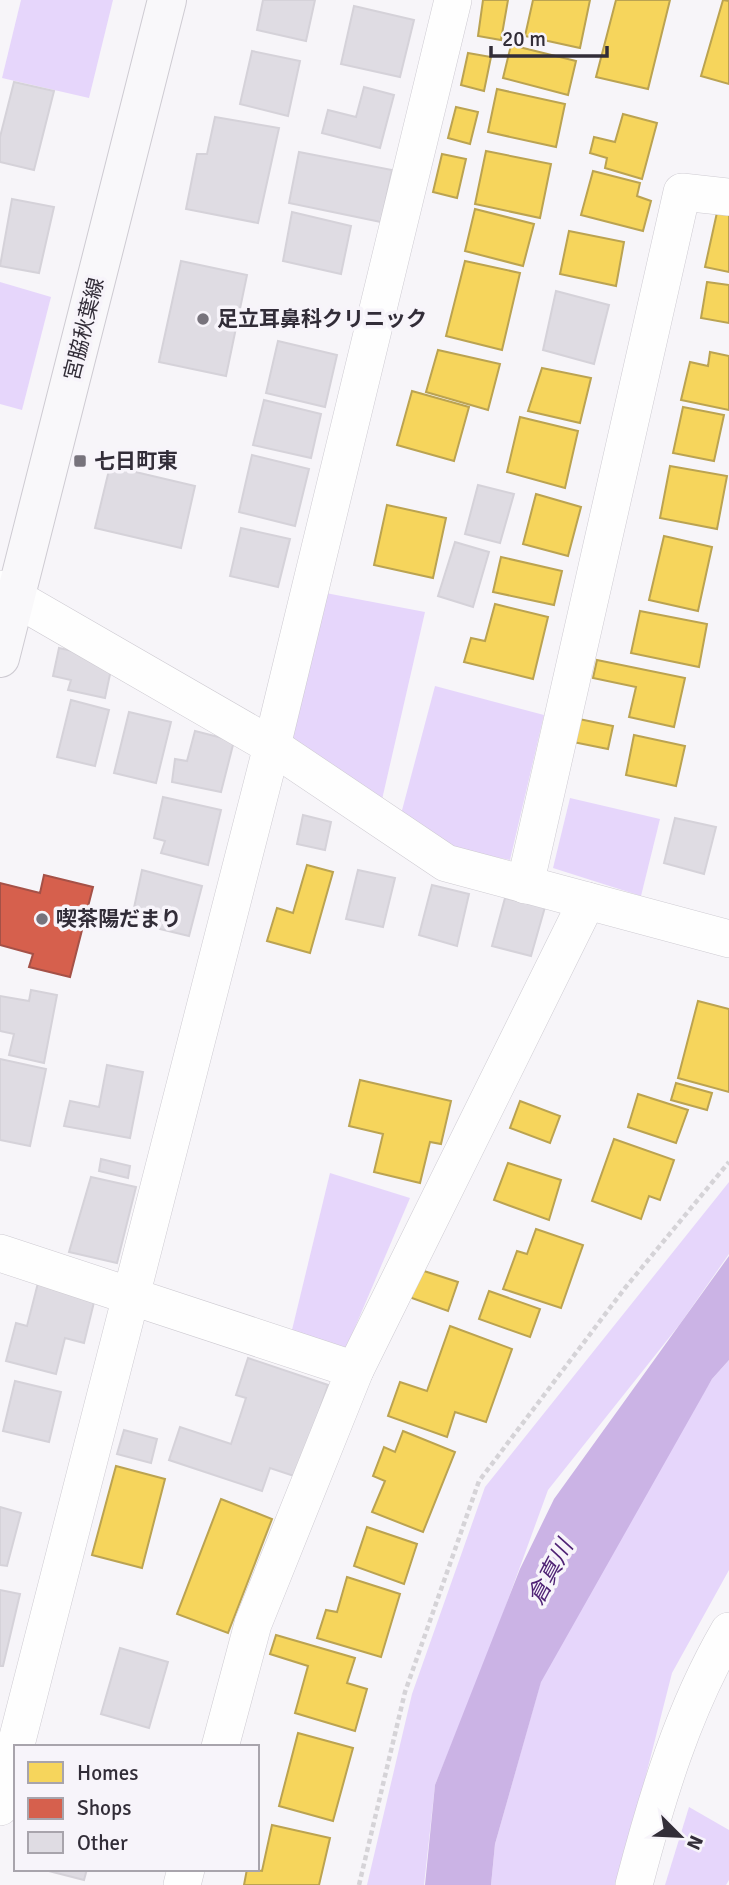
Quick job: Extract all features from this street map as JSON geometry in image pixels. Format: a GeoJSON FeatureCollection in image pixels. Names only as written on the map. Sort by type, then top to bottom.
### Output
{"type":"FeatureCollection","features":[{"type":"Feature","properties":{"kind":"street","name":"宮脇秋葉線"},"geometry":{"type":"LineString","coordinates":[[0,658],[8,592],[167,0]]}},
{"type":"Feature","properties":{"kind":"street"},"geometry":{"type":"LineString","coordinates":[[16,1745],[272,746],[453,0]]}},
{"type":"Feature","properties":{"kind":"street"},"geometry":{"type":"LineString","coordinates":[[525,885],[682,192],[729,197]]}},
{"type":"Feature","properties":{"kind":"street"},"geometry":{"type":"LineString","coordinates":[[8,592],[272,746],[446,863],[729,939]]}},
{"type":"Feature","properties":{"kind":"street"},"geometry":{"type":"LineString","coordinates":[[221,1745],[253,1624],[355,1370],[587,901]]}},
{"type":"Feature","properties":{"kind":"street"},"geometry":{"type":"LineString","coordinates":[[0,1254],[355,1370]]}},
{"type":"Feature","properties":{"kind":"street"},"geometry":{"type":"LineString","coordinates":[[634,1885],[658,1796],[716,1685],[729,1631]]}},
{"type":"Feature","properties":{"kind":"street"},"geometry":{"type":"LineString","coordinates":[[0,1807],[14,1752]]}},
{"type":"Feature","properties":{"kind":"path"},"geometry":{"type":"LineString","coordinates":[[359,1885],[405,1692],[479,1481],[625,1288],[729,1162]]}},
{"type":"Feature","properties":{"kind":"shaded area"},"geometry":{"type":"Polygon","coordinates":[[[21,0],[113,0],[89,98],[2,78],[21,0]]]}},
{"type":"Feature","properties":{"kind":"shaded area"},"geometry":{"type":"Polygon","coordinates":[[[0,282],[51,297],[22,410],[0,404],[0,282]]]}},
{"type":"Feature","properties":{"kind":"shaded area"},"geometry":{"type":"Polygon","coordinates":[[[310,590],[425,612],[378,817],[272,746],[310,590]]]}},
{"type":"Feature","properties":{"kind":"shaded area"},"geometry":{"type":"Polygon","coordinates":[[[435,686],[544,715],[510,860],[447,847],[401,814],[435,686]]]}},
{"type":"Feature","properties":{"kind":"shaded area"},"geometry":{"type":"Polygon","coordinates":[[[570,798],[660,819],[641,896],[553,868],[570,798]]]}},
{"type":"Feature","properties":{"kind":"shaded area"},"geometry":{"type":"Polygon","coordinates":[[[330,1173],[410,1198],[345,1351],[292,1330],[330,1173]]]}},
{"type":"Feature","properties":{"kind":"shaded area"},"geometry":{"type":"Polygon","coordinates":[[[729,1182],[729,1254],[680,1324],[548,1490],[493,1641],[435,1785],[424,1885],[367,1885],[412,1694],[485,1487],[729,1182]]]}},
{"type":"Feature","properties":{"kind":"shaded area"},"geometry":{"type":"Polygon","coordinates":[[[729,1360],[729,1570],[672,1673],[618,1885],[491,1885],[495,1844],[550,1649],[712,1379],[729,1360]]]}},
{"type":"Feature","properties":{"kind":"shaded area"},"geometry":{"type":"Polygon","coordinates":[[[689,1807],[729,1830],[729,1880],[726,1885],[665,1885],[689,1807]]]}},
{"type":"Feature","properties":{"kind":"water","name":"倉真川"},"geometry":{"type":"Polygon","coordinates":[[[729,1256],[729,1360],[712,1379],[541,1682],[495,1844],[491,1885],[425,1885],[435,1785],[520,1569],[554,1499],[729,1256]]]}},
{"type":"Feature","properties":{"kind":"building: Homes"},"geometry":{"type":"Polygon","coordinates":[[[483,0],[508,0],[501,40],[478,36],[483,0]]]}},
{"type":"Feature","properties":{"kind":"building: Homes"},"geometry":{"type":"Polygon","coordinates":[[[533,0],[590,0],[580,48],[525,36],[533,0]]]}},
{"type":"Feature","properties":{"kind":"building: Homes"},"geometry":{"type":"Polygon","coordinates":[[[616,0],[670,0],[648,89],[596,77],[616,0]]]}},
{"type":"Feature","properties":{"kind":"building: Homes"},"geometry":{"type":"Polygon","coordinates":[[[723,0],[729,1],[729,84],[701,76],[723,0]]]}},
{"type":"Feature","properties":{"kind":"building: Homes"},"geometry":{"type":"Polygon","coordinates":[[[511,45],[576,61],[568,95],[503,78],[511,45]]]}},
{"type":"Feature","properties":{"kind":"building: Homes"},"geometry":{"type":"Polygon","coordinates":[[[468,53],[491,57],[484,91],[461,85],[468,53]]]}},
{"type":"Feature","properties":{"kind":"building: Homes"},"geometry":{"type":"Polygon","coordinates":[[[497,89],[565,104],[556,147],[488,132],[497,89]]]}},
{"type":"Feature","properties":{"kind":"building: Homes"},"geometry":{"type":"Polygon","coordinates":[[[456,107],[478,112],[470,144],[448,138],[456,107]]]}},
{"type":"Feature","properties":{"kind":"building: Homes"},"geometry":{"type":"Polygon","coordinates":[[[623,114],[657,123],[642,179],[605,168],[607,158],[590,153],[594,137],[615,142],[623,114]]]}},
{"type":"Feature","properties":{"kind":"building: Homes"},"geometry":{"type":"Polygon","coordinates":[[[486,151],[551,164],[540,218],[475,204],[486,151]]]}},
{"type":"Feature","properties":{"kind":"building: Homes"},"geometry":{"type":"Polygon","coordinates":[[[442,154],[466,159],[457,198],[433,192],[442,154]]]}},
{"type":"Feature","properties":{"kind":"building: Homes"},"geometry":{"type":"Polygon","coordinates":[[[593,171],[640,183],[637,196],[651,201],[643,231],[581,215],[593,171]]]}},
{"type":"Feature","properties":{"kind":"building: Homes"},"geometry":{"type":"Polygon","coordinates":[[[718,208],[729,210],[729,272],[705,267],[718,208]]]}},
{"type":"Feature","properties":{"kind":"building: Homes"},"geometry":{"type":"Polygon","coordinates":[[[475,209],[534,224],[523,266],[465,251],[475,209]]]}},
{"type":"Feature","properties":{"kind":"building: Homes"},"geometry":{"type":"Polygon","coordinates":[[[569,231],[624,242],[616,286],[560,274],[569,231]]]}},
{"type":"Feature","properties":{"kind":"building: Homes"},"geometry":{"type":"Polygon","coordinates":[[[465,261],[520,273],[502,350],[446,336],[465,261]]]}},
{"type":"Feature","properties":{"kind":"building: Homes"},"geometry":{"type":"Polygon","coordinates":[[[707,282],[729,285],[729,323],[701,318],[707,282]]]}},
{"type":"Feature","properties":{"kind":"building: Homes"},"geometry":{"type":"Polygon","coordinates":[[[438,350],[500,364],[488,410],[426,392],[438,350]]]}},
{"type":"Feature","properties":{"kind":"building: Homes"},"geometry":{"type":"Polygon","coordinates":[[[710,352],[729,356],[729,410],[681,400],[690,362],[708,366],[710,352]]]}},
{"type":"Feature","properties":{"kind":"building: Homes"},"geometry":{"type":"Polygon","coordinates":[[[542,368],[591,378],[580,423],[528,411],[542,368]]]}},
{"type":"Feature","properties":{"kind":"building: Homes"},"geometry":{"type":"Polygon","coordinates":[[[412,391],[469,407],[454,461],[397,445],[412,391]]]}},
{"type":"Feature","properties":{"kind":"building: Homes"},"geometry":{"type":"Polygon","coordinates":[[[683,407],[724,415],[714,461],[673,453],[683,407]]]}},
{"type":"Feature","properties":{"kind":"building: Homes"},"geometry":{"type":"Polygon","coordinates":[[[520,417],[578,431],[565,488],[507,472],[520,417]]]}},
{"type":"Feature","properties":{"kind":"building: Homes"},"geometry":{"type":"Polygon","coordinates":[[[670,466],[727,476],[717,529],[660,518],[670,466]]]}},
{"type":"Feature","properties":{"kind":"building: Homes"},"geometry":{"type":"Polygon","coordinates":[[[536,494],[581,507],[568,556],[523,544],[536,494]]]}},
{"type":"Feature","properties":{"kind":"building: Homes"},"geometry":{"type":"Polygon","coordinates":[[[387,505],[446,518],[433,578],[374,565],[387,505]]]}},
{"type":"Feature","properties":{"kind":"building: Homes"},"geometry":{"type":"Polygon","coordinates":[[[664,536],[712,547],[698,611],[649,600],[664,536]]]}},
{"type":"Feature","properties":{"kind":"building: Homes"},"geometry":{"type":"Polygon","coordinates":[[[501,557],[562,571],[554,605],[493,592],[501,557]]]}},
{"type":"Feature","properties":{"kind":"building: Homes"},"geometry":{"type":"Polygon","coordinates":[[[495,604],[548,617],[533,679],[464,662],[471,638],[485,641],[495,604]]]}},
{"type":"Feature","properties":{"kind":"building: Homes"},"geometry":{"type":"Polygon","coordinates":[[[640,611],[707,624],[699,667],[631,653],[640,611]]]}},
{"type":"Feature","properties":{"kind":"building: Homes"},"geometry":{"type":"Polygon","coordinates":[[[597,660],[685,678],[674,727],[629,717],[636,687],[593,678],[597,660]]]}},
{"type":"Feature","properties":{"kind":"building: Homes"},"geometry":{"type":"Polygon","coordinates":[[[579,719],[613,726],[608,749],[573,742],[579,719]]]}},
{"type":"Feature","properties":{"kind":"building: Homes"},"geometry":{"type":"Polygon","coordinates":[[[634,735],[685,746],[676,786],[626,775],[634,735]]]}},
{"type":"Feature","properties":{"kind":"building: Homes"},"geometry":{"type":"Polygon","coordinates":[[[307,865],[333,872],[310,953],[267,941],[277,908],[293,913],[307,865]]]}},
{"type":"Feature","properties":{"kind":"building: Homes"},"geometry":{"type":"Polygon","coordinates":[[[698,1001],[729,1009],[729,1092],[678,1078],[698,1001]]]}},
{"type":"Feature","properties":{"kind":"building: Homes"},"geometry":{"type":"Polygon","coordinates":[[[360,1080],[451,1101],[441,1144],[430,1142],[420,1183],[374,1172],[383,1134],[349,1126],[360,1080]]]}},
{"type":"Feature","properties":{"kind":"building: Homes"},"geometry":{"type":"Polygon","coordinates":[[[676,1083],[712,1093],[707,1110],[671,1100],[676,1083]]]}},
{"type":"Feature","properties":{"kind":"building: Homes"},"geometry":{"type":"Polygon","coordinates":[[[638,1094],[688,1110],[676,1143],[628,1127],[638,1094]]]}},
{"type":"Feature","properties":{"kind":"building: Homes"},"geometry":{"type":"Polygon","coordinates":[[[520,1101],[560,1116],[550,1143],[510,1128],[520,1101]]]}},
{"type":"Feature","properties":{"kind":"building: Homes"},"geometry":{"type":"Polygon","coordinates":[[[614,1139],[674,1160],[660,1200],[649,1196],[641,1219],[592,1201],[614,1139]]]}},
{"type":"Feature","properties":{"kind":"building: Homes"},"geometry":{"type":"Polygon","coordinates":[[[508,1163],[561,1180],[549,1220],[494,1200],[508,1163]]]}},
{"type":"Feature","properties":{"kind":"building: Homes"},"geometry":{"type":"Polygon","coordinates":[[[536,1229],[583,1245],[561,1308],[503,1289],[517,1251],[527,1254],[536,1229]]]}},
{"type":"Feature","properties":{"kind":"building: Homes"},"geometry":{"type":"Polygon","coordinates":[[[424,1271],[458,1282],[448,1311],[409,1297],[424,1271]]]}},
{"type":"Feature","properties":{"kind":"building: Homes"},"geometry":{"type":"Polygon","coordinates":[[[489,1291],[540,1309],[530,1337],[479,1319],[489,1291]]]}},
{"type":"Feature","properties":{"kind":"building: Homes"},"geometry":{"type":"Polygon","coordinates":[[[450,1326],[512,1349],[486,1422],[455,1412],[447,1437],[388,1416],[400,1382],[427,1391],[450,1326]]]}},
{"type":"Feature","properties":{"kind":"building: Homes"},"geometry":{"type":"Polygon","coordinates":[[[403,1431],[455,1452],[423,1532],[372,1512],[385,1481],[373,1476],[384,1447],[395,1452],[403,1431]]]}},
{"type":"Feature","properties":{"kind":"building: Homes"},"geometry":{"type":"Polygon","coordinates":[[[116,1466],[165,1479],[142,1568],[92,1555],[116,1466]]]}},
{"type":"Feature","properties":{"kind":"building: Homes"},"geometry":{"type":"Polygon","coordinates":[[[221,1499],[272,1519],[228,1633],[177,1614],[221,1499]]]}},
{"type":"Feature","properties":{"kind":"building: Homes"},"geometry":{"type":"Polygon","coordinates":[[[367,1527],[417,1544],[404,1584],[354,1566],[367,1527]]]}},
{"type":"Feature","properties":{"kind":"building: Homes"},"geometry":{"type":"Polygon","coordinates":[[[347,1577],[400,1594],[381,1657],[317,1638],[326,1610],[337,1612],[347,1577]]]}},
{"type":"Feature","properties":{"kind":"building: Homes"},"geometry":{"type":"Polygon","coordinates":[[[276,1635],[355,1658],[347,1683],[367,1689],[355,1731],[295,1713],[308,1666],[270,1654],[276,1635]]]}},
{"type":"Feature","properties":{"kind":"building: Homes"},"geometry":{"type":"Polygon","coordinates":[[[298,1733],[353,1748],[333,1821],[279,1806],[298,1733]]]}},
{"type":"Feature","properties":{"kind":"building: Homes"},"geometry":{"type":"Polygon","coordinates":[[[272,1825],[330,1838],[319,1885],[244,1885],[247,1871],[262,1871],[272,1825]]]}},
{"type":"Feature","properties":{"kind":"building: Shops","name":"喫茶陽だまり"},"geometry":{"type":"Polygon","coordinates":[[[44,875],[93,887],[70,977],[29,967],[33,954],[0,945],[0,883],[40,893],[44,875]]]}},
{"type":"Feature","properties":{"kind":"building: Other"},"geometry":{"type":"Polygon","coordinates":[[[263,0],[315,0],[306,41],[257,30],[263,0]]]}},
{"type":"Feature","properties":{"kind":"building: Other"},"geometry":{"type":"Polygon","coordinates":[[[354,6],[414,20],[400,77],[341,64],[354,6]]]}},
{"type":"Feature","properties":{"kind":"building: Other"},"geometry":{"type":"Polygon","coordinates":[[[252,51],[300,61],[288,116],[240,104],[252,51]]]}},
{"type":"Feature","properties":{"kind":"building: Other"},"geometry":{"type":"Polygon","coordinates":[[[14,82],[54,91],[34,170],[0,162],[0,137],[14,82]]]}},
{"type":"Feature","properties":{"kind":"building: Other"},"geometry":{"type":"Polygon","coordinates":[[[364,87],[394,95],[380,148],[322,133],[328,110],[356,117],[364,87]]]}},
{"type":"Feature","properties":{"kind":"building: Other"},"geometry":{"type":"Polygon","coordinates":[[[215,117],[279,128],[258,223],[186,209],[197,154],[207,154],[215,117]]]}},
{"type":"Feature","properties":{"kind":"building: Other"},"geometry":{"type":"Polygon","coordinates":[[[299,152],[392,170],[381,222],[289,203],[299,152]]]}},
{"type":"Feature","properties":{"kind":"building: Other"},"geometry":{"type":"Polygon","coordinates":[[[12,199],[54,207],[39,273],[0,266],[12,199]]]}},
{"type":"Feature","properties":{"kind":"building: Other"},"geometry":{"type":"Polygon","coordinates":[[[292,212],[351,226],[341,274],[283,261],[292,212]]]}},
{"type":"Feature","properties":{"kind":"building: Other","name":"足立耳鼻科クリニック"},"geometry":{"type":"Polygon","coordinates":[[[181,261],[247,275],[226,376],[159,362],[181,261]]]}},
{"type":"Feature","properties":{"kind":"building: Other"},"geometry":{"type":"Polygon","coordinates":[[[556,291],[609,305],[594,364],[543,350],[556,291]]]}},
{"type":"Feature","properties":{"kind":"building: Other"},"geometry":{"type":"Polygon","coordinates":[[[278,341],[337,355],[325,407],[266,393],[278,341]]]}},
{"type":"Feature","properties":{"kind":"building: Other"},"geometry":{"type":"Polygon","coordinates":[[[264,400],[321,414],[311,458],[253,445],[264,400]]]}},
{"type":"Feature","properties":{"kind":"building: Other"},"geometry":{"type":"Polygon","coordinates":[[[252,455],[309,469],[295,526],[239,512],[252,455]]]}},
{"type":"Feature","properties":{"kind":"building: Other"},"geometry":{"type":"Polygon","coordinates":[[[110,466],[195,486],[181,548],[95,528],[110,466]]]}},
{"type":"Feature","properties":{"kind":"building: Other"},"geometry":{"type":"Polygon","coordinates":[[[478,485],[514,494],[500,543],[465,534],[478,485]]]}},
{"type":"Feature","properties":{"kind":"building: Other"},"geometry":{"type":"Polygon","coordinates":[[[241,528],[290,539],[278,587],[230,576],[241,528]]]}},
{"type":"Feature","properties":{"kind":"building: Other"},"geometry":{"type":"Polygon","coordinates":[[[455,542],[489,552],[473,607],[438,596],[455,542]]]}},
{"type":"Feature","properties":{"kind":"building: Other"},"geometry":{"type":"Polygon","coordinates":[[[59,648],[113,660],[105,698],[68,690],[71,680],[53,676],[59,648]]]}},
{"type":"Feature","properties":{"kind":"building: Other"},"geometry":{"type":"Polygon","coordinates":[[[71,700],[109,710],[95,766],[57,757],[71,700]]]}},
{"type":"Feature","properties":{"kind":"building: Other"},"geometry":{"type":"Polygon","coordinates":[[[129,712],[171,722],[156,783],[114,773],[129,712]]]}},
{"type":"Feature","properties":{"kind":"building: Other"},"geometry":{"type":"Polygon","coordinates":[[[195,731],[234,741],[221,792],[172,782],[175,759],[187,761],[195,731]]]}},
{"type":"Feature","properties":{"kind":"building: Other"},"geometry":{"type":"Polygon","coordinates":[[[163,797],[221,810],[208,865],[161,853],[165,841],[154,838],[163,797]]]}},
{"type":"Feature","properties":{"kind":"building: Other"},"geometry":{"type":"Polygon","coordinates":[[[303,815],[331,822],[325,850],[297,844],[303,815]]]}},
{"type":"Feature","properties":{"kind":"building: Other"},"geometry":{"type":"Polygon","coordinates":[[[675,818],[716,827],[704,874],[664,863],[675,818]]]}},
{"type":"Feature","properties":{"kind":"building: Other"},"geometry":{"type":"Polygon","coordinates":[[[142,870],[202,886],[189,936],[131,922],[142,870]]]}},
{"type":"Feature","properties":{"kind":"building: Other"},"geometry":{"type":"Polygon","coordinates":[[[358,870],[395,878],[383,927],[346,919],[358,870]]]}},
{"type":"Feature","properties":{"kind":"building: Other"},"geometry":{"type":"Polygon","coordinates":[[[432,885],[469,894],[457,946],[419,935],[432,885]]]}},
{"type":"Feature","properties":{"kind":"building: Other"},"geometry":{"type":"Polygon","coordinates":[[[505,898],[545,907],[531,956],[492,946],[505,898]]]}},
{"type":"Feature","properties":{"kind":"building: Other"},"geometry":{"type":"Polygon","coordinates":[[[31,990],[57,995],[44,1063],[9,1055],[14,1034],[0,1031],[0,996],[29,1001],[31,990]]]}},
{"type":"Feature","properties":{"kind":"building: Other"},"geometry":{"type":"Polygon","coordinates":[[[0,1059],[46,1069],[30,1146],[0,1140],[0,1059]]]}},
{"type":"Feature","properties":{"kind":"building: Other"},"geometry":{"type":"Polygon","coordinates":[[[107,1065],[143,1072],[130,1138],[64,1126],[70,1101],[99,1107],[107,1065]]]}},
{"type":"Feature","properties":{"kind":"building: Other"},"geometry":{"type":"Polygon","coordinates":[[[101,1159],[130,1166],[128,1178],[99,1171],[101,1159]]]}},
{"type":"Feature","properties":{"kind":"building: Other"},"geometry":{"type":"Polygon","coordinates":[[[91,1177],[136,1187],[117,1263],[69,1252],[91,1177]]]}},
{"type":"Feature","properties":{"kind":"building: Other"},"geometry":{"type":"Polygon","coordinates":[[[39,1279],[96,1294],[84,1343],[65,1338],[56,1374],[6,1361],[16,1323],[27,1326],[39,1279]]]}},
{"type":"Feature","properties":{"kind":"building: Other"},"geometry":{"type":"Polygon","coordinates":[[[248,1358],[328,1385],[297,1477],[270,1468],[262,1491],[169,1460],[180,1427],[231,1444],[246,1398],[236,1395],[248,1358]]]}},
{"type":"Feature","properties":{"kind":"building: Other"},"geometry":{"type":"Polygon","coordinates":[[[15,1381],[61,1392],[49,1442],[3,1431],[15,1381]]]}},
{"type":"Feature","properties":{"kind":"building: Other"},"geometry":{"type":"Polygon","coordinates":[[[124,1430],[157,1439],[151,1463],[117,1454],[124,1430]]]}},
{"type":"Feature","properties":{"kind":"building: Other"},"geometry":{"type":"Polygon","coordinates":[[[0,1507],[21,1513],[7,1566],[0,1565],[0,1507]]]}},
{"type":"Feature","properties":{"kind":"building: Other"},"geometry":{"type":"Polygon","coordinates":[[[0,1590],[20,1594],[3,1666],[0,1666],[0,1590]]]}},
{"type":"Feature","properties":{"kind":"building: Other"},"geometry":{"type":"Polygon","coordinates":[[[120,1648],[168,1662],[149,1728],[101,1714],[120,1648]]]}},
{"type":"Feature","properties":{"kind":"building: Other"},"geometry":{"type":"Polygon","coordinates":[[[49,1871],[86,1871],[84,1880],[49,1871]]]}},
{"type":"Feature","properties":{"kind":"place","name":"足立耳鼻科クリニック"},"geometry":{"type":"Point","coordinates":[203,319]}},
{"type":"Feature","properties":{"kind":"place","name":"七日町東"},"geometry":{"type":"Point","coordinates":[80,461]}},
{"type":"Feature","properties":{"kind":"place","name":"喫茶陽だまり"},"geometry":{"type":"Point","coordinates":[42,919]}}]}
